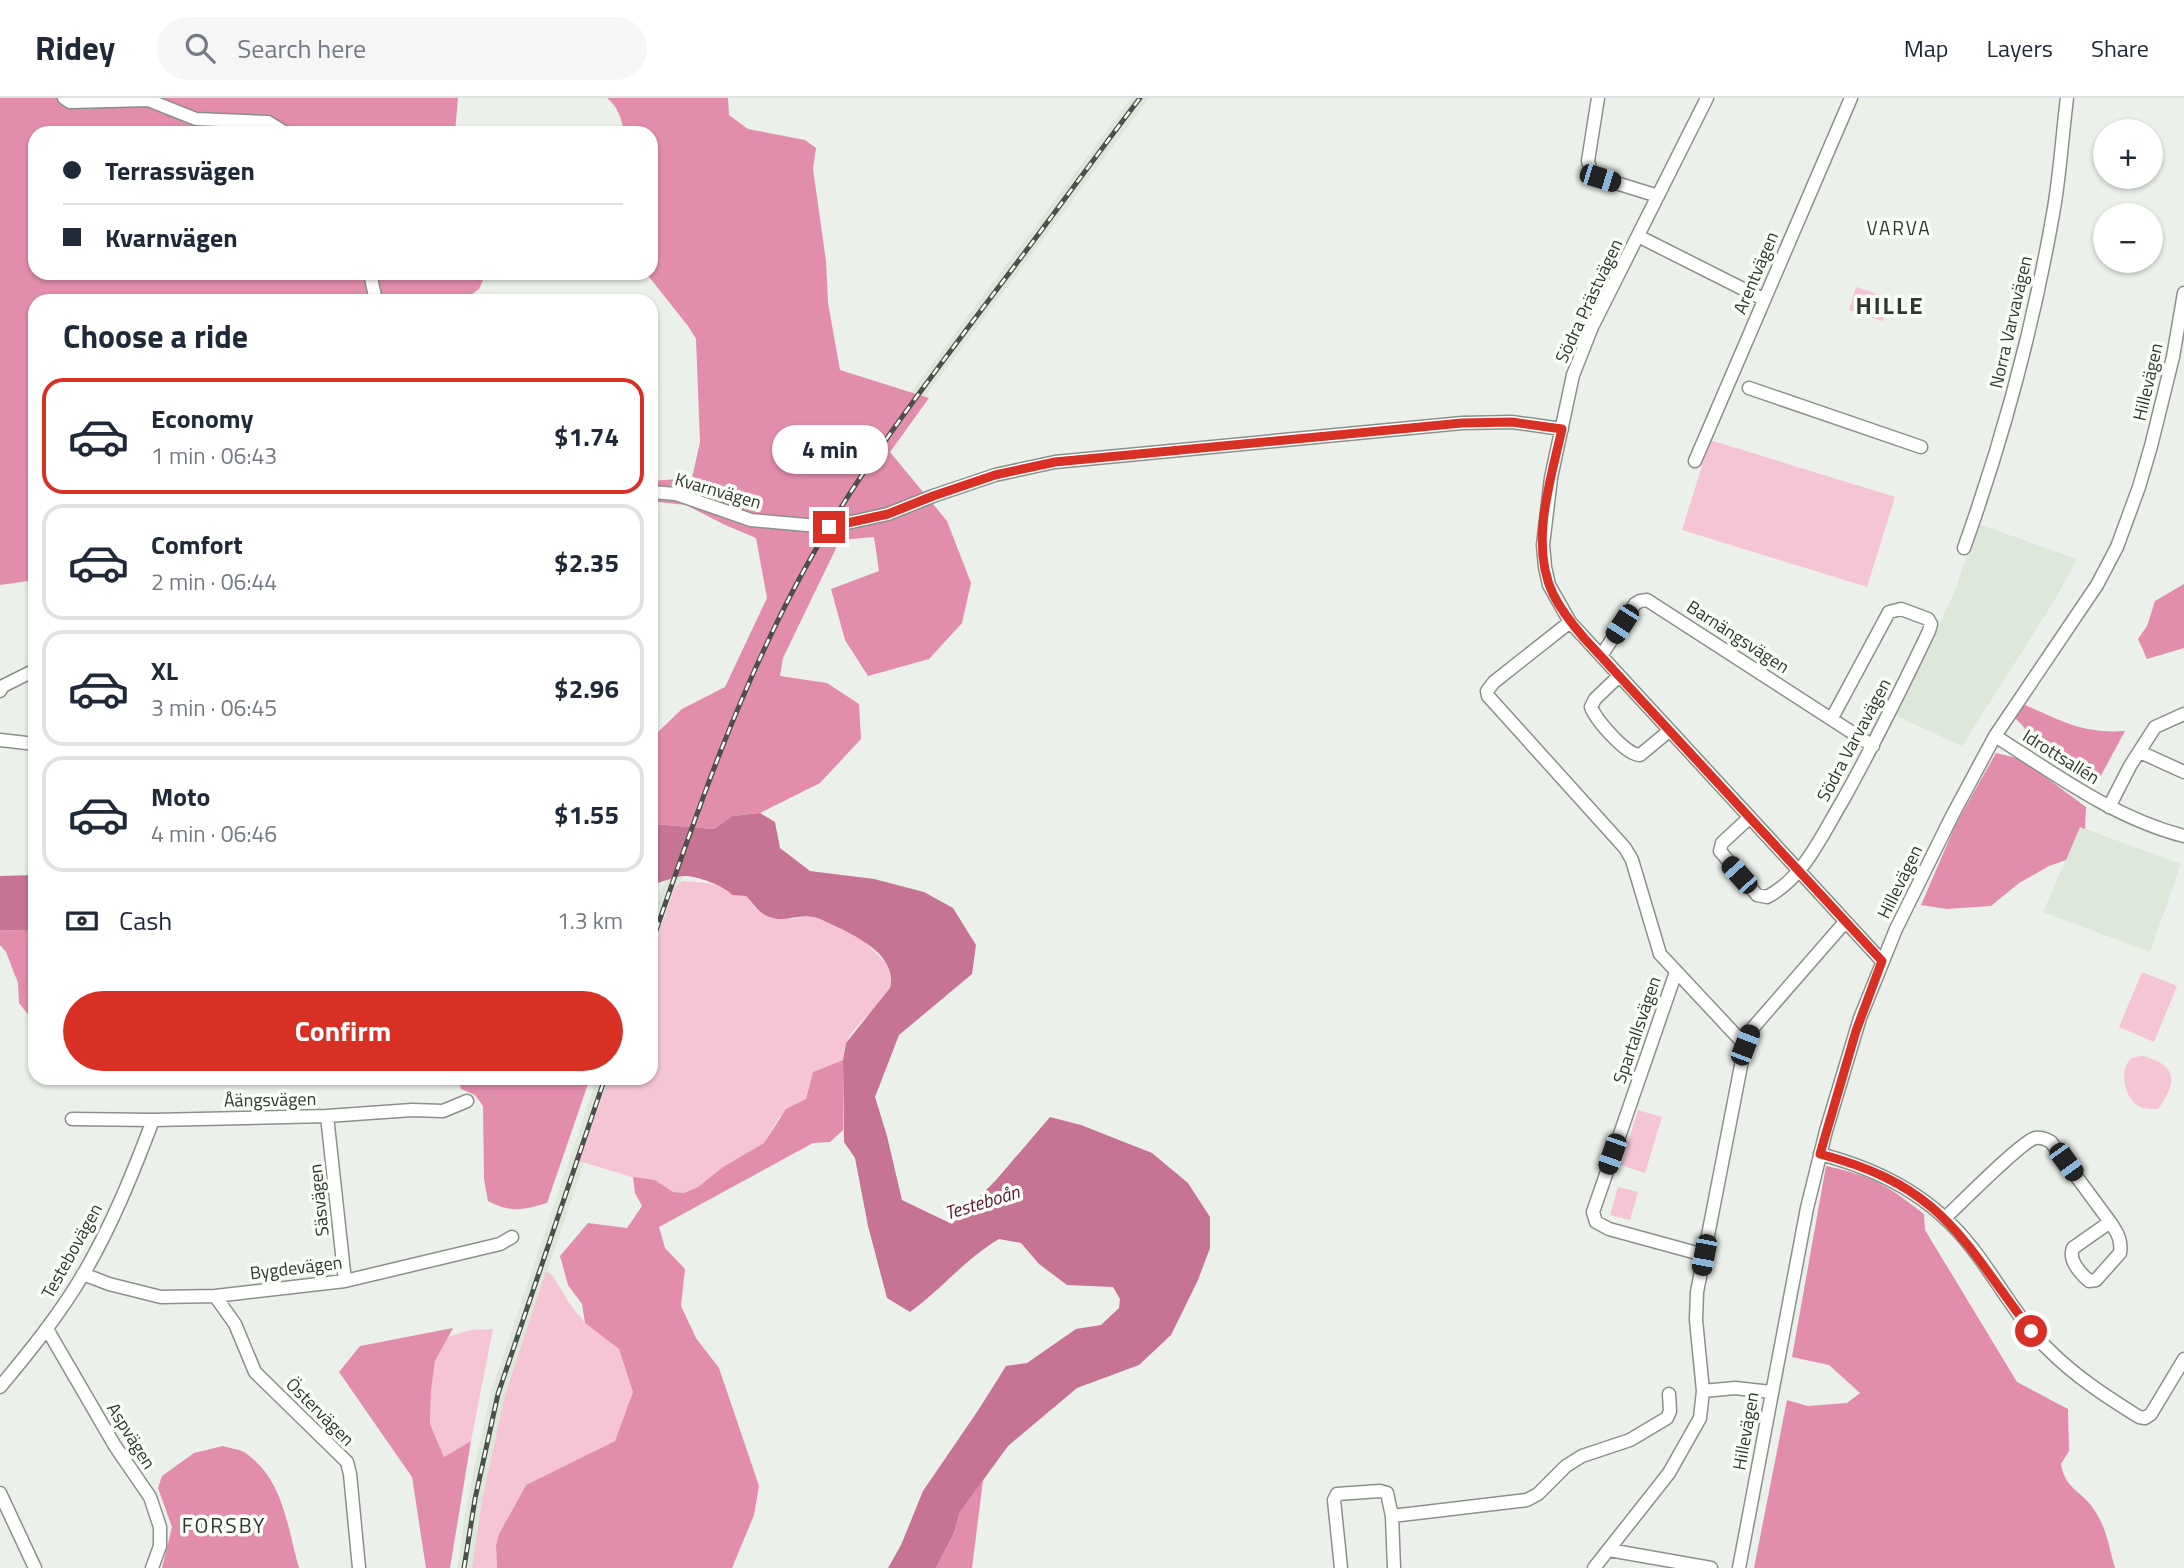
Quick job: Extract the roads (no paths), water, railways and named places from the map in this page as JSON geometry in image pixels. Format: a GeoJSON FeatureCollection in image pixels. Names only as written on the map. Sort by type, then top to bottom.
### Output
{"type":"FeatureCollection","features":[{"type":"Feature","properties":{"kind":"street"},"geometry":{"type":"LineString","coordinates":[[64,98],[70,102],[148,100],[196,118],[268,122],[275,126]]}},
{"type":"Feature","properties":{"kind":"street"},"geometry":{"type":"LineString","coordinates":[[1598,98],[1588,161],[1591,171],[1600,178],[1658,196]]}},
{"type":"Feature","properties":{"kind":"street","name":"Södra Prästvägen"},"geometry":{"type":"LineString","coordinates":[[1707,98],[1592,327],[1573,376],[1545,512],[1543,557],[1553,594],[1570,622],[1882,961]]}},
{"type":"Feature","properties":{"kind":"street","name":"Arentvägen"},"geometry":{"type":"LineString","coordinates":[[1695,461],[1851,98]]}},
{"type":"Feature","properties":{"kind":"street","name":"Norra Varvavägen"},"geometry":{"type":"LineString","coordinates":[[1964,548],[1980,505],[2026,349],[2053,212],[2067,98]]}},
{"type":"Feature","properties":{"kind":"street"},"geometry":{"type":"LineString","coordinates":[[1638,236],[1763,299]]}},
{"type":"Feature","properties":{"kind":"street","name":"Hillevägen"},"geometry":{"type":"LineString","coordinates":[[1739,1568],[1771,1392],[1820,1154],[1856,1031],[1882,961],[1994,736],[2097,585],[2117,547],[2151,446],[2173,356],[2184,293]]}},
{"type":"Feature","properties":{"kind":"street"},"geometry":{"type":"LineString","coordinates":[[1749,388],[1921,447]]}},
{"type":"Feature","properties":{"kind":"street","name":"Kvarnvägen"},"geometry":{"type":"LineString","coordinates":[[658,493],[676,494],[751,520],[829,527],[888,514],[995,475],[1055,462],[1462,423],[1512,422],[1562,429]]}},
{"type":"Feature","properties":{"kind":"street","name":"Barnängsvägen"},"geometry":{"type":"LineString","coordinates":[[1601,656],[1635,604],[1647,600],[1873,746]]}},
{"type":"Feature","properties":{"kind":"street","name":"Södra Varvavägen"},"geometry":{"type":"LineString","coordinates":[[1798,871],[1821,839],[1873,746],[1929,631],[1930,620],[1904,609],[1889,612],[1832,718]]}},
{"type":"Feature","properties":{"kind":"street","name":"Spartallsvägen"},"geometry":{"type":"LineString","coordinates":[[1570,622],[1494,682],[1487,691],[1488,696],[1625,848],[1632,860],[1658,946],[1664,959],[1676,972],[1592,1212],[1596,1222],[1609,1229],[1704,1255]]}},
{"type":"Feature","properties":{"kind":"street"},"geometry":{"type":"LineString","coordinates":[[0,691],[4,686],[28,674]]}},
{"type":"Feature","properties":{"kind":"street"},"geometry":{"type":"LineString","coordinates":[[1619,676],[1595,699],[1591,707],[1618,741],[1637,756],[1669,731]]}},
{"type":"Feature","properties":{"kind":"street","name":"Idrottsallén"},"geometry":{"type":"LineString","coordinates":[[2109,807],[2155,727],[2184,714]]}},
{"type":"Feature","properties":{"kind":"street","name":"Idrottsallén"},"geometry":{"type":"LineString","coordinates":[[1994,736],[2109,807],[2152,826],[2184,836]]}},
{"type":"Feature","properties":{"kind":"street"},"geometry":{"type":"LineString","coordinates":[[0,740],[28,743]]}},
{"type":"Feature","properties":{"kind":"street"},"geometry":{"type":"LineString","coordinates":[[2140,752],[2184,772]]}},
{"type":"Feature","properties":{"kind":"street"},"geometry":{"type":"LineString","coordinates":[[1749,818],[1722,844],[1720,851],[1754,892],[1763,898],[1770,896],[1798,871]]}},
{"type":"Feature","properties":{"kind":"street"},"geometry":{"type":"LineString","coordinates":[[1594,1568],[1669,1473],[1700,1418],[1703,1391],[1696,1308],[1745,1045],[1754,1024],[1845,922]]}},
{"type":"Feature","properties":{"kind":"street"},"geometry":{"type":"LineString","coordinates":[[1676,972],[1745,1045]]}},
{"type":"Feature","properties":{"kind":"street","name":"Åängsvägen"},"geometry":{"type":"LineString","coordinates":[[72,1119],[153,1120],[443,1111],[467,1101]]}},
{"type":"Feature","properties":{"kind":"street","name":"Säsvägen"},"geometry":{"type":"LineString","coordinates":[[327,1116],[345,1281]]}},
{"type":"Feature","properties":{"kind":"street","name":"Testebovägen"},"geometry":{"type":"LineString","coordinates":[[0,1387],[47,1329],[83,1274],[115,1212],[153,1120]]}},
{"type":"Feature","properties":{"kind":"street"},"geometry":{"type":"LineString","coordinates":[[1945,1218],[2013,1154],[2032,1139],[2041,1138],[2051,1142],[2110,1222],[2120,1241],[2120,1253],[2096,1280],[2089,1281],[2071,1258],[2071,1252],[2110,1222]]}},
{"type":"Feature","properties":{"kind":"street"},"geometry":{"type":"LineString","coordinates":[[1820,1154],[1888,1178],[1923,1199],[1945,1218],[1972,1248],[2031,1331],[2075,1374],[2139,1417],[2148,1417],[2184,1360]]}},
{"type":"Feature","properties":{"kind":"street","name":"Bygdevägen"},"geometry":{"type":"LineString","coordinates":[[83,1274],[108,1284],[161,1297],[215,1296],[345,1281],[500,1244],[512,1237]]}},
{"type":"Feature","properties":{"kind":"street","name":"Östervägen"},"geometry":{"type":"LineString","coordinates":[[215,1296],[235,1324],[255,1372],[346,1462],[350,1474],[359,1568]]}},
{"type":"Feature","properties":{"kind":"street","name":"Aspvägen"},"geometry":{"type":"LineString","coordinates":[[47,1329],[115,1446],[150,1497],[160,1527],[160,1546],[152,1568]]}},
{"type":"Feature","properties":{"kind":"street"},"geometry":{"type":"LineString","coordinates":[[1703,1391],[1735,1388],[1771,1392]]}},
{"type":"Feature","properties":{"kind":"street"},"geometry":{"type":"LineString","coordinates":[[1392,1517],[1527,1500],[1543,1490],[1573,1461],[1600,1448],[1630,1440],[1667,1418],[1670,1411],[1669,1394]]}},
{"type":"Feature","properties":{"kind":"street"},"geometry":{"type":"LineString","coordinates":[[1341,1568],[1334,1500],[1337,1494],[1380,1491],[1387,1493],[1392,1517],[1394,1568]]}},
{"type":"Feature","properties":{"kind":"street"},"geometry":{"type":"LineString","coordinates":[[0,1493],[35,1568]]}},
{"type":"Feature","properties":{"kind":"street"},"geometry":{"type":"LineString","coordinates":[[1609,1550],[1711,1568]]}},
{"type":"Feature","properties":{"kind":"water","name":"Testeboån"},"geometry":{"type":"Polygon","coordinates":[[[760,813],[775,822],[780,848],[810,871],[874,879],[924,892],[953,908],[976,945],[972,974],[899,1035],[875,1097],[902,1200],[952,1224],[996,1180],[1050,1117],[1081,1125],[1152,1153],[1188,1183],[1210,1217],[1210,1248],[1198,1280],[1171,1335],[1139,1365],[1077,1388],[1008,1446],[960,1512],[954,1533],[936,1568],[888,1568],[901,1545],[923,1491],[1006,1366],[1027,1363],[1076,1329],[1101,1325],[1119,1308],[1120,1299],[1113,1287],[1067,1285],[1039,1264],[1021,1243],[999,1239],[910,1312],[887,1298],[868,1226],[855,1158],[844,1142],[843,1060],[846,1043],[890,988],[888,966],[882,956],[863,941],[818,918],[770,917],[759,911],[746,896],[732,895],[717,885],[690,876],[658,883],[658,824],[714,829],[732,816],[760,813]]]}},
{"type":"Feature","properties":{"kind":"water"},"geometry":{"type":"Polygon","coordinates":[[[28,875],[28,931],[0,930],[0,876],[28,875]]]}},
{"type":"Feature","properties":{"kind":"railway"},"geometry":{"type":"LineString","coordinates":[[658,925],[701,802],[758,662],[825,533],[899,421],[1140,98]]}},
{"type":"Feature","properties":{"kind":"railway"},"geometry":{"type":"LineString","coordinates":[[464,1568],[475,1499],[498,1394],[603,1085]]}},
{"type":"Feature","properties":{"kind":"district","name":"VARVA"},"geometry":{"type":"Point","coordinates":[1899,228]}},
{"type":"Feature","properties":{"kind":"district","name":"HILLE"},"geometry":{"type":"Point","coordinates":[1890,306]}},
{"type":"Feature","properties":{"kind":"district","name":"FORSBY"},"geometry":{"type":"Point","coordinates":[224,1526]}}]}
